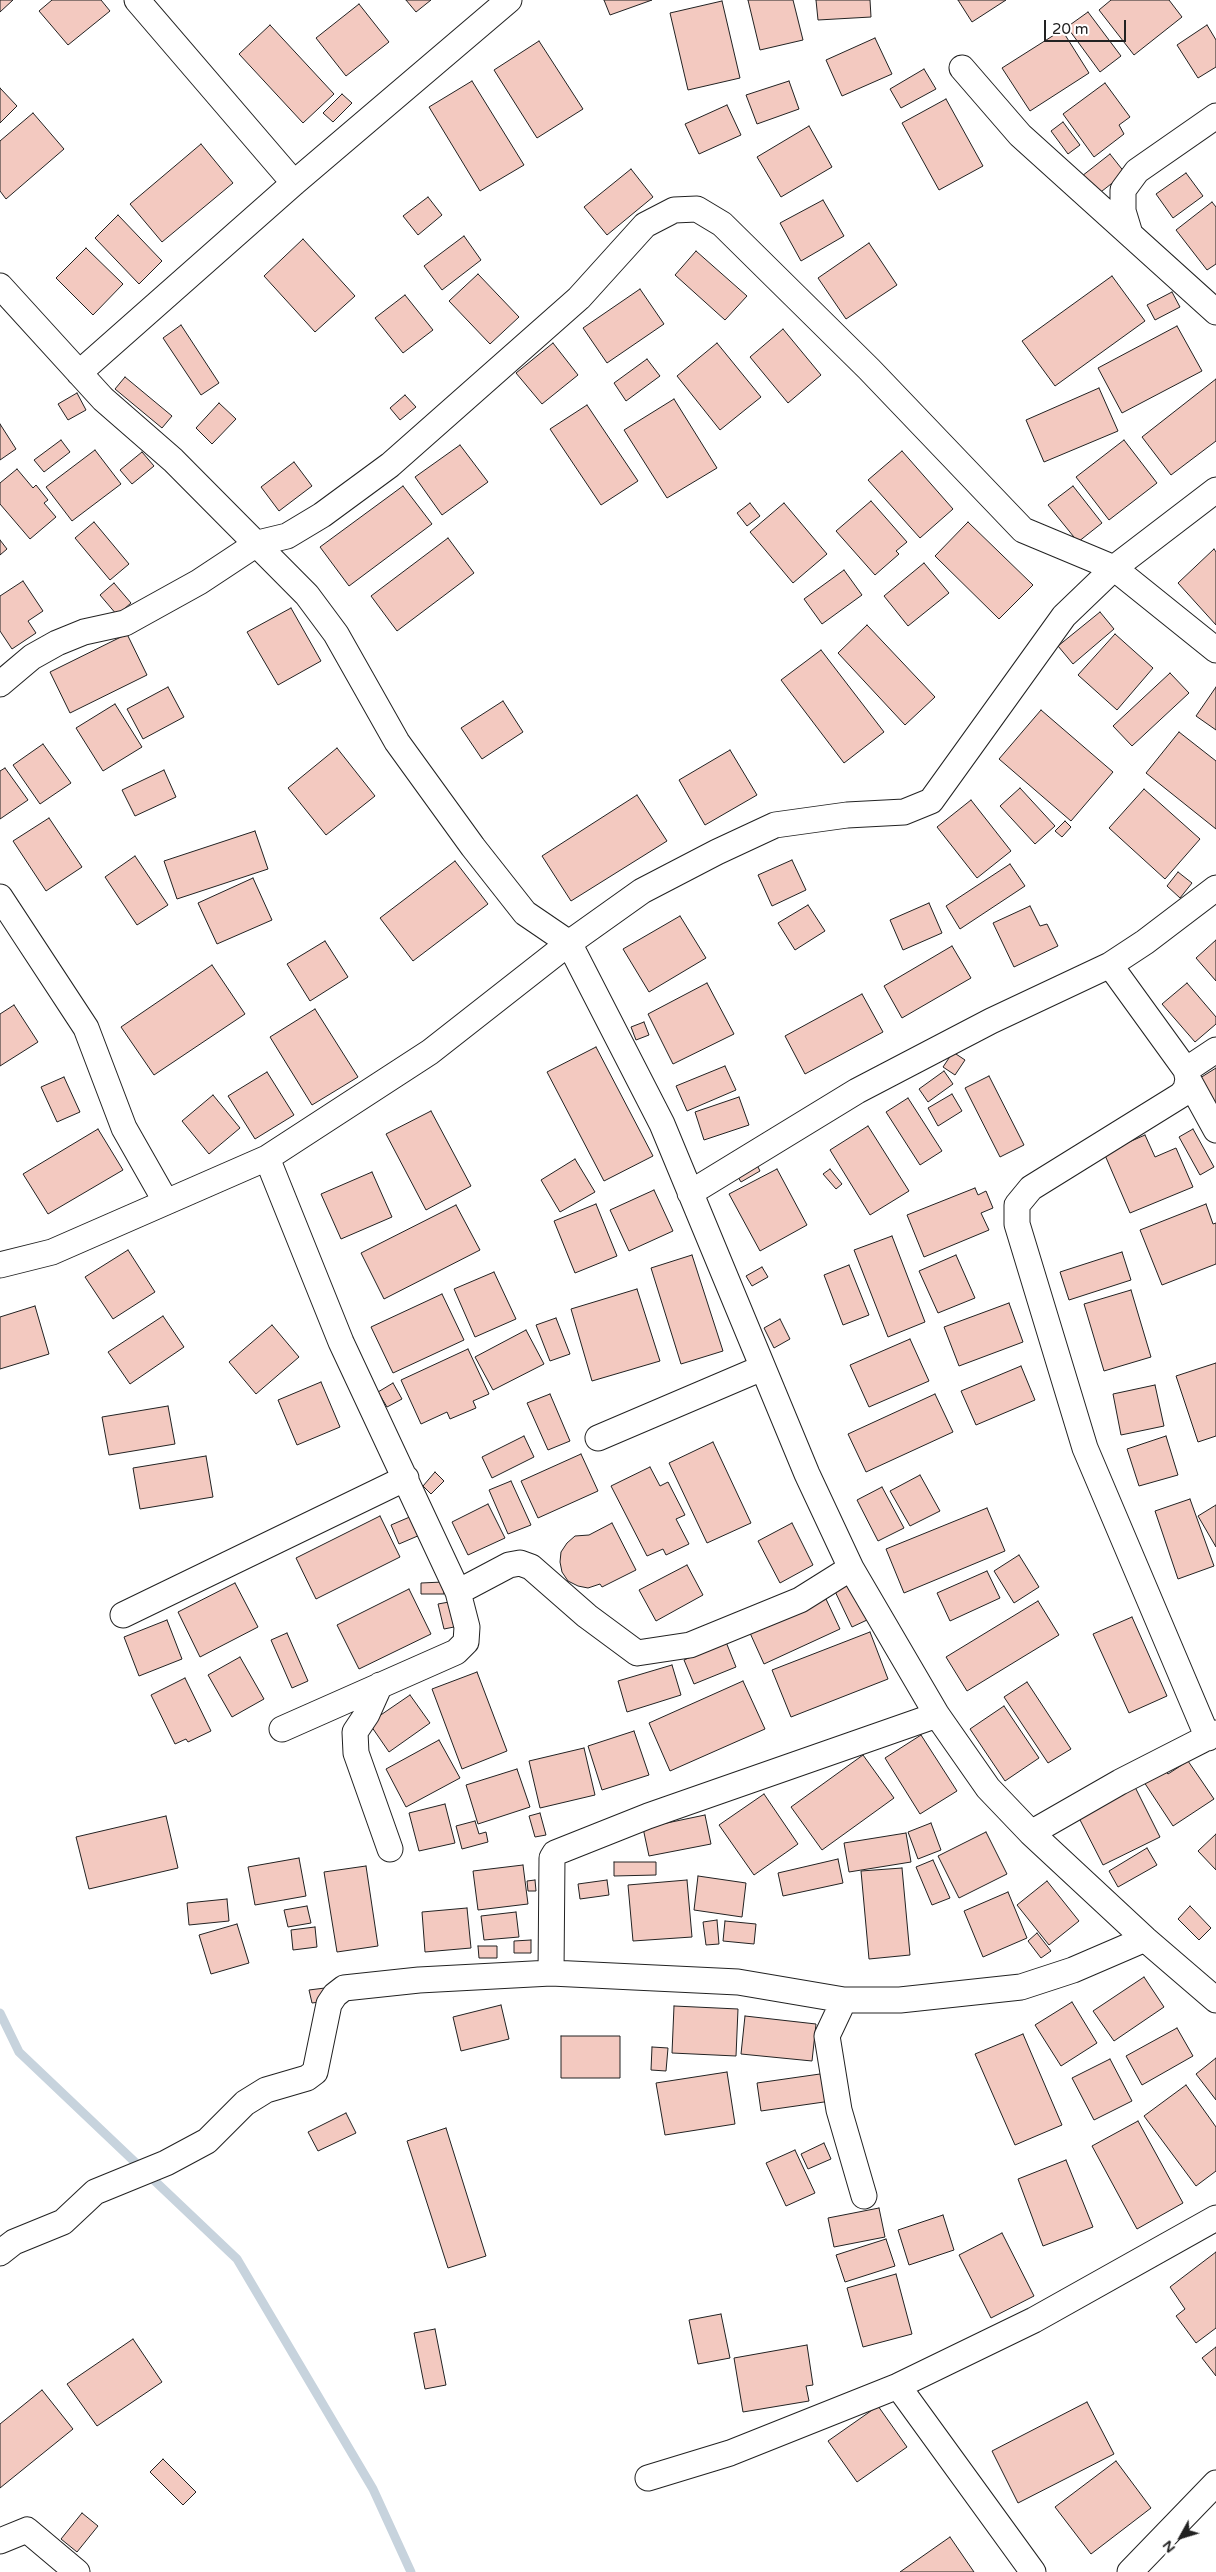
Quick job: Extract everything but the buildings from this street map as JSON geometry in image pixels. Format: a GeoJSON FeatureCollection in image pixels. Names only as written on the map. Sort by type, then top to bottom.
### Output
{"type":"FeatureCollection","features":[{"type":"Feature","properties":{"kind":"street"},"geometry":{"type":"LineString","coordinates":[[136,0],[294,183]]}},
{"type":"Feature","properties":{"kind":"street"},"geometry":{"type":"LineString","coordinates":[[79,373],[294,183],[509,0]]}},
{"type":"Feature","properties":{"kind":"street"},"geometry":{"type":"LineString","coordinates":[[962,68],[1020,135],[1216,312]]}},
{"type":"Feature","properties":{"kind":"street"},"geometry":{"type":"LineString","coordinates":[[1130,234],[1122,211],[1123,190],[1136,171],[1216,116]]}},
{"type":"Feature","properties":{"kind":"street"},"geometry":{"type":"LineString","coordinates":[[0,684],[32,658],[57,643],[84,632],[125,623],[199,582],[258,543],[287,536],[308,524],[390,465],[579,298],[645,224],[674,210],[697,208],[729,231],[870,369],[1023,530],[1114,568],[1216,650]]}},
{"type":"Feature","properties":{"kind":"street"},"geometry":{"type":"LineString","coordinates":[[0,286],[103,399],[173,460],[258,543],[307,595],[336,634],[397,742],[479,855],[525,913],[570,943],[662,1124],[806,1474],[851,1568],[937,1715],[988,1788],[1031,1833],[1145,1939],[1216,2000]]}},
{"type":"Feature","properties":{"kind":"street"},"geometry":{"type":"LineString","coordinates":[[0,1265],[52,1252],[267,1158],[430,1052],[570,943],[642,891],[775,825],[847,815],[904,812],[931,801],[1064,616],[1114,568],[1216,490]]}},
{"type":"Feature","properties":{"kind":"street"},"geometry":{"type":"LineString","coordinates":[[690,1193],[857,1091],[991,1021],[1110,965],[1145,942],[1216,888]]}},
{"type":"Feature","properties":{"kind":"street"},"geometry":{"type":"LineString","coordinates":[[0,896],[86,1028],[124,1128],[166,1202]]}},
{"type":"Feature","properties":{"kind":"street"},"geometry":{"type":"LineString","coordinates":[[1110,965],[1187,1075],[1216,1130]]}},
{"type":"Feature","properties":{"kind":"street"},"geometry":{"type":"LineString","coordinates":[[1031,1833],[1120,1782],[1212,1735],[1084,1448],[1020,1234],[1016,1213],[1022,1198],[1031,1188],[1181,1096],[1186,1089],[1187,1075],[1216,1050]]}},
{"type":"Feature","properties":{"kind":"street"},"geometry":{"type":"LineString","coordinates":[[267,1158],[341,1342],[458,1592],[467,1627],[466,1642],[456,1652],[282,1729]]}},
{"type":"Feature","properties":{"kind":"street"},"geometry":{"type":"LineString","coordinates":[[598,1438],[762,1368]]}},
{"type":"Feature","properties":{"kind":"street"},"geometry":{"type":"LineString","coordinates":[[123,1615],[406,1478]]}},
{"type":"Feature","properties":{"kind":"street"},"geometry":{"type":"LineString","coordinates":[[458,1592],[509,1565],[520,1563],[530,1567],[587,1616],[637,1653],[690,1645],[800,1600],[851,1568]]}},
{"type":"Feature","properties":{"kind":"street"},"geometry":{"type":"LineString","coordinates":[[380,1685],[367,1714],[355,1732],[356,1753],[390,1849]]}},
{"type":"Feature","properties":{"kind":"street"},"geometry":{"type":"LineString","coordinates":[[551,1973],[552,1858],[555,1853],[648,1816],[937,1715]]}},
{"type":"Feature","properties":{"kind":"street"},"geometry":{"type":"LineString","coordinates":[[0,2254],[14,2242],[63,2222],[95,2192],[166,2163],[207,2141],[252,2098],[266,2090],[307,2078],[315,2072],[329,2004],[335,1995],[344,1988],[419,1980],[551,1973],[738,1982],[844,2000],[900,2000],[1021,1987],[1073,1970],[1145,1939]]}},
{"type":"Feature","properties":{"kind":"street"},"geometry":{"type":"LineString","coordinates":[[844,2000],[827,2036],[839,2110],[864,2196]]}},
{"type":"Feature","properties":{"kind":"street"},"geometry":{"type":"LineString","coordinates":[[648,2478],[730,2453],[898,2386],[1034,2320],[1216,2218]]}},
{"type":"Feature","properties":{"kind":"street"},"geometry":{"type":"LineString","coordinates":[[898,2386],[1033,2572]]}},
{"type":"Feature","properties":{"kind":"street"},"geometry":{"type":"LineString","coordinates":[[1130,2572],[1216,2483]]}},
{"type":"Feature","properties":{"kind":"street"},"geometry":{"type":"LineString","coordinates":[[0,2541],[27,2530],[77,2572]]}},
{"type":"Feature","properties":{"kind":"waterway"},"geometry":{"type":"LineString","coordinates":[[0,2013],[19,2052],[237,2259],[373,2489],[411,2572]]}}]}
